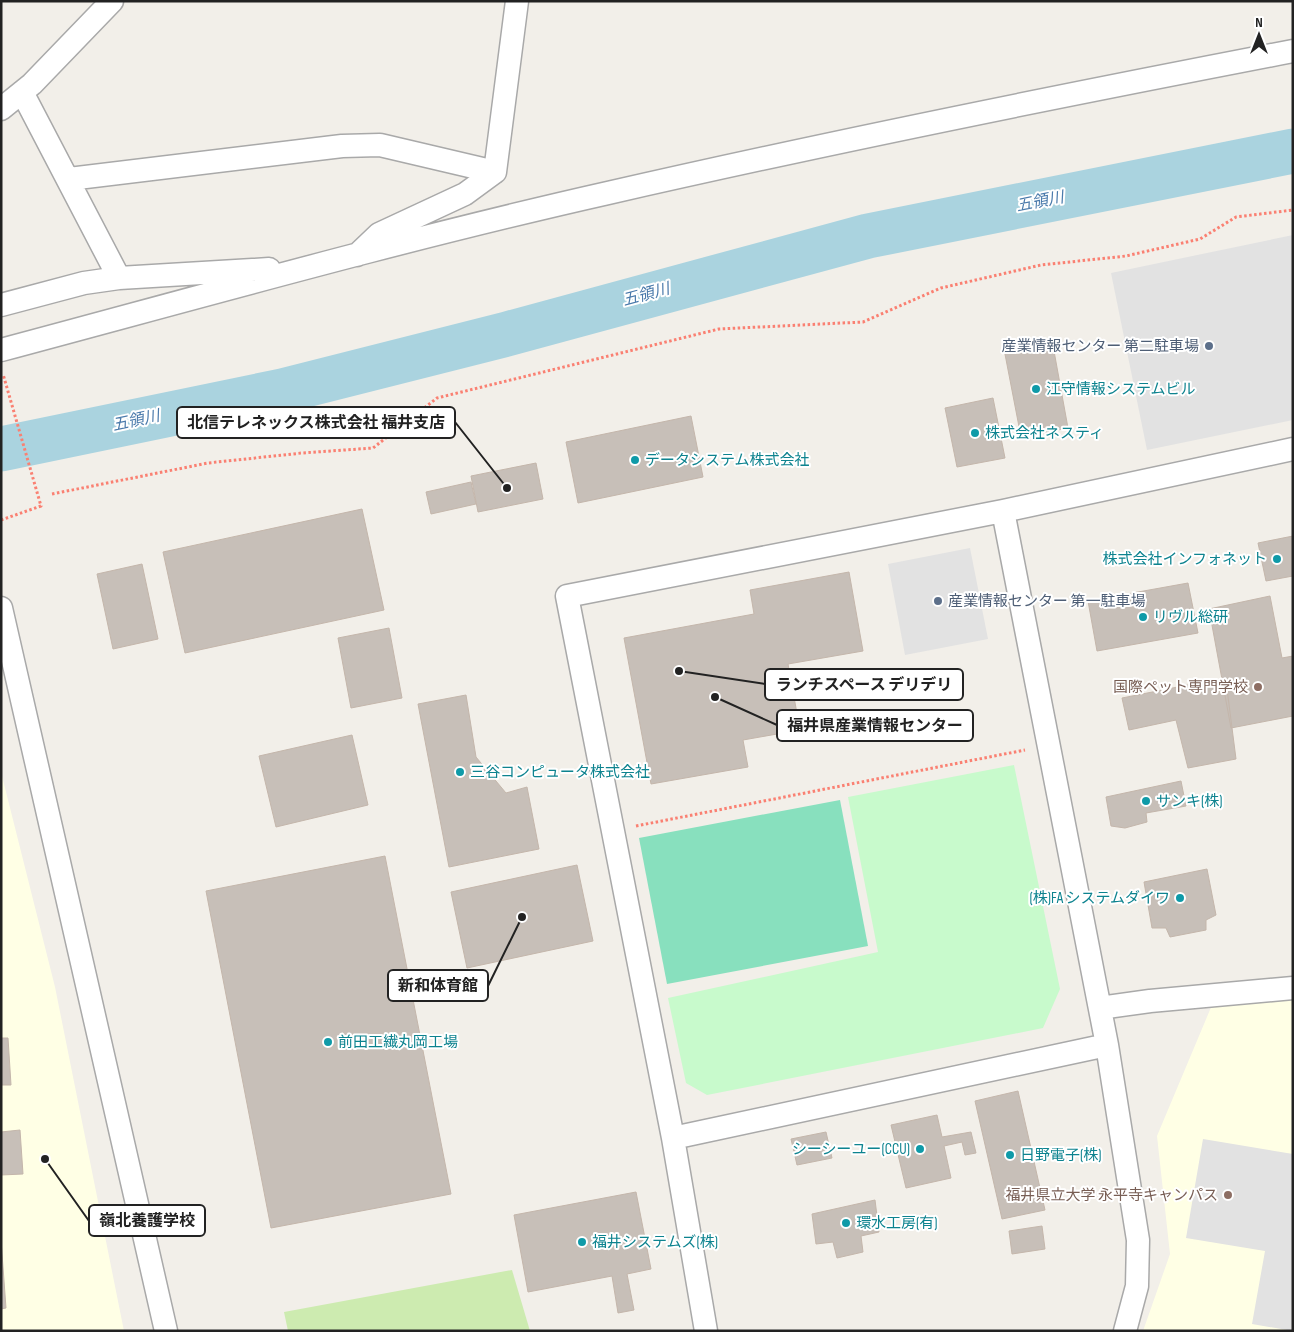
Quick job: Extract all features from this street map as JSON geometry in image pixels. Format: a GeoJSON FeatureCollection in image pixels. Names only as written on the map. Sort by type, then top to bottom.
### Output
{"type":"FeatureCollection","features":[{"type":"Feature","properties":{"kind":"street"},"geometry":{"type":"LineString","coordinates":[[1,109],[22,92],[112,1]]}},
{"type":"Feature","properties":{"kind":"street"},"geometry":{"type":"LineString","coordinates":[[356,256],[379,234],[465,194],[495,172],[517,1]]}},
{"type":"Feature","properties":{"kind":"street"},"geometry":{"type":"LineString","coordinates":[[1,350],[356,256],[672,178],[1080,92],[1293,51]]}},
{"type":"Feature","properties":{"kind":"street"},"geometry":{"type":"LineString","coordinates":[[22,92],[119,278]]}},
{"type":"Feature","properties":{"kind":"street"},"geometry":{"type":"LineString","coordinates":[[69,179],[342,146],[380,145],[495,172]]}},
{"type":"Feature","properties":{"kind":"street"},"geometry":{"type":"LineString","coordinates":[[1,305],[84,283],[119,278],[262,269],[302,270]]}},
{"type":"Feature","properties":{"kind":"street"},"geometry":{"type":"LineString","coordinates":[[706,1331],[673,1138],[567,596],[1003,511],[1293,449]]}},
{"type":"Feature","properties":{"kind":"street"},"geometry":{"type":"LineString","coordinates":[[1003,511],[1107,1045],[1138,1240],[1138,1286],[1125,1331]]}},
{"type":"Feature","properties":{"kind":"street"},"geometry":{"type":"LineString","coordinates":[[1,608],[166,1331]]}},
{"type":"Feature","properties":{"kind":"street"},"geometry":{"type":"LineString","coordinates":[[1100,1008],[1150,1001],[1293,988]]}},
{"type":"Feature","properties":{"kind":"street"},"geometry":{"type":"LineString","coordinates":[[673,1138],[1107,1045]]}},
{"type":"Feature","properties":{"kind":"path"},"geometry":{"type":"LineString","coordinates":[[52,494],[208,464],[302,452],[373,448],[437,398],[719,329],[863,322],[941,288],[1041,265],[1135,254],[1200,239],[1236,217],[1293,210]]}},
{"type":"Feature","properties":{"kind":"path"},"geometry":{"type":"LineString","coordinates":[[1,366],[41,506],[1,520]]}},
{"type":"Feature","properties":{"kind":"path"},"geometry":{"type":"LineString","coordinates":[[632,827],[1027,750]]}},
{"type":"Feature","properties":{"kind":"shaded area","name":"産業情報センター 第二駐車場"},"geometry":{"type":"Polygon","coordinates":[[[1293,235],[1293,420],[1147,450],[1111,273],[1293,235]]]}},
{"type":"Feature","properties":{"kind":"shaded area","name":"産業情報センター 第一駐車場"},"geometry":{"type":"Polygon","coordinates":[[[970,548],[988,639],[905,655],[888,564],[970,548]]]}},
{"type":"Feature","properties":{"kind":"shaded area"},"geometry":{"type":"Polygon","coordinates":[[[1,772],[55,987],[124,1331],[1,1331],[1,772]]]}},
{"type":"Feature","properties":{"kind":"shaded area","name":"福井県立大学 永平寺キャンパス"},"geometry":{"type":"Polygon","coordinates":[[[1293,997],[1293,1331],[1143,1331],[1170,1254],[1157,1136],[1212,1005],[1293,997]]]}},
{"type":"Feature","properties":{"kind":"shaded area"},"geometry":{"type":"Polygon","coordinates":[[[1203,1139],[1293,1154],[1293,1331],[1252,1324],[1265,1251],[1186,1238],[1203,1139]]]}},
{"type":"Feature","properties":{"kind":"green space"},"geometry":{"type":"Polygon","coordinates":[[[1014,765],[1060,989],[1043,1028],[707,1095],[686,1083],[668,998],[878,952],[848,797],[1014,765]]]}},
{"type":"Feature","properties":{"kind":"green space"},"geometry":{"type":"Polygon","coordinates":[[[840,800],[868,946],[667,984],[639,838],[840,800]]]}},
{"type":"Feature","properties":{"kind":"green space"},"geometry":{"type":"Polygon","coordinates":[[[512,1270],[530,1331],[288,1331],[284,1312],[512,1270]]]}},
{"type":"Feature","properties":{"kind":"building","name":"江守情報システムビル"},"geometry":{"type":"Polygon","coordinates":[[[1052,340],[1068,428],[1021,437],[1004,349],[1052,340]]]}},
{"type":"Feature","properties":{"kind":"building","name":"株式会社ネスティ"},"geometry":{"type":"Polygon","coordinates":[[[993,398],[1005,458],[957,467],[945,408],[993,398]]]}},
{"type":"Feature","properties":{"kind":"building","name":"データシステム株式会社"},"geometry":{"type":"Polygon","coordinates":[[[691,416],[703,477],[578,503],[566,442],[691,416]]]}},
{"type":"Feature","properties":{"kind":"building"},"geometry":{"type":"Polygon","coordinates":[[[536,463],[543,499],[478,512],[471,476],[536,463]]]}},
{"type":"Feature","properties":{"kind":"building"},"geometry":{"type":"Polygon","coordinates":[[[471,482],[476,504],[431,514],[426,492],[471,482]]]}},
{"type":"Feature","properties":{"kind":"building"},"geometry":{"type":"Polygon","coordinates":[[[362,509],[384,610],[185,653],[163,552],[362,509]]]}},
{"type":"Feature","properties":{"kind":"building","name":"株式会社インフォネット"},"geometry":{"type":"Polygon","coordinates":[[[1293,536],[1293,576],[1266,581],[1258,543],[1293,536]]]}},
{"type":"Feature","properties":{"kind":"building"},"geometry":{"type":"Polygon","coordinates":[[[142,564],[158,639],[113,649],[97,574],[142,564]]]}},
{"type":"Feature","properties":{"kind":"building"},"geometry":{"type":"Polygon","coordinates":[[[849,572],[863,651],[788,664],[800,730],[743,740],[748,767],[651,784],[624,638],[754,614],[750,590],[849,572]]]}},
{"type":"Feature","properties":{"kind":"building","name":"リヴル総研"},"geometry":{"type":"Polygon","coordinates":[[[1188,583],[1198,633],[1097,651],[1088,601],[1188,583]]]}},
{"type":"Feature","properties":{"kind":"building","name":"国際ペット専門学校"},"geometry":{"type":"Polygon","coordinates":[[[1270,596],[1282,658],[1293,656],[1293,716],[1231,728],[1209,609],[1270,596]]]}},
{"type":"Feature","properties":{"kind":"building"},"geometry":{"type":"Polygon","coordinates":[[[389,628],[402,698],[351,708],[338,638],[389,628]]]}},
{"type":"Feature","properties":{"kind":"building"},"geometry":{"type":"Polygon","coordinates":[[[1213,680],[1218,691],[1227,689],[1236,759],[1188,768],[1176,720],[1129,730],[1122,698],[1213,680]]]}},
{"type":"Feature","properties":{"kind":"building","name":"三谷コンピュータ株式会社"},"geometry":{"type":"Polygon","coordinates":[[[466,695],[476,757],[506,793],[527,787],[539,849],[449,867],[418,704],[466,695]]]}},
{"type":"Feature","properties":{"kind":"building"},"geometry":{"type":"Polygon","coordinates":[[[352,735],[368,805],[276,827],[259,756],[352,735]]]}},
{"type":"Feature","properties":{"kind":"building","name":"サンキ(株)"},"geometry":{"type":"Polygon","coordinates":[[[1181,781],[1186,806],[1146,813],[1147,822],[1125,828],[1111,826],[1106,797],[1181,781]]]}},
{"type":"Feature","properties":{"kind":"building","name":"前田工繊丸岡工場"},"geometry":{"type":"Polygon","coordinates":[[[385,856],[451,1194],[271,1228],[206,891],[385,856]]]}},
{"type":"Feature","properties":{"kind":"building"},"geometry":{"type":"Polygon","coordinates":[[[577,865],[593,941],[467,968],[451,892],[577,865]]]}},
{"type":"Feature","properties":{"kind":"building","name":"(株)FA システムダイワ"},"geometry":{"type":"Polygon","coordinates":[[[1207,869],[1216,915],[1206,920],[1206,930],[1170,937],[1166,928],[1152,928],[1144,882],[1207,869]]]}},
{"type":"Feature","properties":{"kind":"building"},"geometry":{"type":"Polygon","coordinates":[[[1,1038],[8,1038],[11,1085],[1,1085],[1,1038]]]}},
{"type":"Feature","properties":{"kind":"building","name":"日野電子(株)"},"geometry":{"type":"Polygon","coordinates":[[[1018,1091],[1045,1210],[1002,1219],[975,1101],[1018,1091]]]}},
{"type":"Feature","properties":{"kind":"building","name":"シーシーユー(CCU)"},"geometry":{"type":"Polygon","coordinates":[[[937,1115],[942,1137],[971,1132],[976,1153],[965,1155],[962,1142],[944,1146],[951,1178],[906,1188],[891,1125],[937,1115]]]}},
{"type":"Feature","properties":{"kind":"building"},"geometry":{"type":"Polygon","coordinates":[[[20,1130],[23,1174],[1,1175],[1,1132],[20,1130]]]}},
{"type":"Feature","properties":{"kind":"building"},"geometry":{"type":"Polygon","coordinates":[[[826,1132],[832,1158],[797,1165],[791,1139],[826,1132]]]}},
{"type":"Feature","properties":{"kind":"building","name":"福井システムズ(株)"},"geometry":{"type":"Polygon","coordinates":[[[636,1192],[651,1269],[627,1274],[634,1310],[618,1313],[612,1276],[528,1292],[514,1215],[636,1192]]]}},
{"type":"Feature","properties":{"kind":"building","name":"環水工房(有)"},"geometry":{"type":"Polygon","coordinates":[[[875,1200],[879,1232],[861,1236],[863,1252],[837,1258],[833,1242],[816,1244],[812,1214],[875,1200]]]}},
{"type":"Feature","properties":{"kind":"building"},"geometry":{"type":"Polygon","coordinates":[[[1042,1226],[1045,1249],[1012,1254],[1009,1231],[1042,1226]]]}},
{"type":"Feature","properties":{"kind":"building"},"geometry":{"type":"Polygon","coordinates":[[[1,1240],[6,1308],[1,1309],[1,1240]]]}},
{"type":"Feature","properties":{"kind":"waterway","name":"五領川"},"geometry":{"type":"LineString","coordinates":[[1,449],[282,391],[507,334],[868,236],[1293,151]]}},
{"type":"Feature","properties":{"kind":"place","name":"産業情報センター 第二駐車場"},"geometry":{"type":"Point","coordinates":[1209,346]}},
{"type":"Feature","properties":{"kind":"place","name":"江守情報システムビル"},"geometry":{"type":"Point","coordinates":[1036,389]}},
{"type":"Feature","properties":{"kind":"place","name":"株式会社ネスティ"},"geometry":{"type":"Point","coordinates":[975,433]}},
{"type":"Feature","properties":{"kind":"place","name":"データシステム株式会社"},"geometry":{"type":"Point","coordinates":[635,460]}},
{"type":"Feature","properties":{"kind":"place","name":"北信テレネックス株式会社 福井支店"},"geometry":{"type":"Point","coordinates":[507,488]}},
{"type":"Feature","properties":{"kind":"place","name":"株式会社インフォネット"},"geometry":{"type":"Point","coordinates":[1277,559]}},
{"type":"Feature","properties":{"kind":"place","name":"産業情報センター 第一駐車場"},"geometry":{"type":"Point","coordinates":[938,601]}},
{"type":"Feature","properties":{"kind":"place","name":"リヴル総研"},"geometry":{"type":"Point","coordinates":[1143,617]}},
{"type":"Feature","properties":{"kind":"place","name":"ランチスペース デリデリ"},"geometry":{"type":"Point","coordinates":[679,671]}},
{"type":"Feature","properties":{"kind":"place","name":"国際ペット専門学校"},"geometry":{"type":"Point","coordinates":[1258,687]}},
{"type":"Feature","properties":{"kind":"place","name":"福井県産業情報センター"},"geometry":{"type":"Point","coordinates":[715,697]}},
{"type":"Feature","properties":{"kind":"place","name":"三谷コンピュータ株式会社"},"geometry":{"type":"Point","coordinates":[460,772]}},
{"type":"Feature","properties":{"kind":"place","name":"サンキ(株)"},"geometry":{"type":"Point","coordinates":[1146,801]}},
{"type":"Feature","properties":{"kind":"place","name":"(株)FA システムダイワ"},"geometry":{"type":"Point","coordinates":[1180,898]}},
{"type":"Feature","properties":{"kind":"place","name":"新和体育館"},"geometry":{"type":"Point","coordinates":[522,917]}},
{"type":"Feature","properties":{"kind":"place","name":"前田工繊丸岡工場"},"geometry":{"type":"Point","coordinates":[328,1042]}},
{"type":"Feature","properties":{"kind":"place","name":"シーシーユー(CCU)"},"geometry":{"type":"Point","coordinates":[920,1149]}},
{"type":"Feature","properties":{"kind":"place","name":"日野電子(株)"},"geometry":{"type":"Point","coordinates":[1010,1155]}},
{"type":"Feature","properties":{"kind":"place","name":"嶺北養護学校"},"geometry":{"type":"Point","coordinates":[45,1159]}},
{"type":"Feature","properties":{"kind":"place","name":"福井県立大学 永平寺キャンパス"},"geometry":{"type":"Point","coordinates":[1228,1195]}},
{"type":"Feature","properties":{"kind":"place","name":"環水工房(有)"},"geometry":{"type":"Point","coordinates":[846,1223]}},
{"type":"Feature","properties":{"kind":"place","name":"福井システムズ(株)"},"geometry":{"type":"Point","coordinates":[582,1242]}}]}
